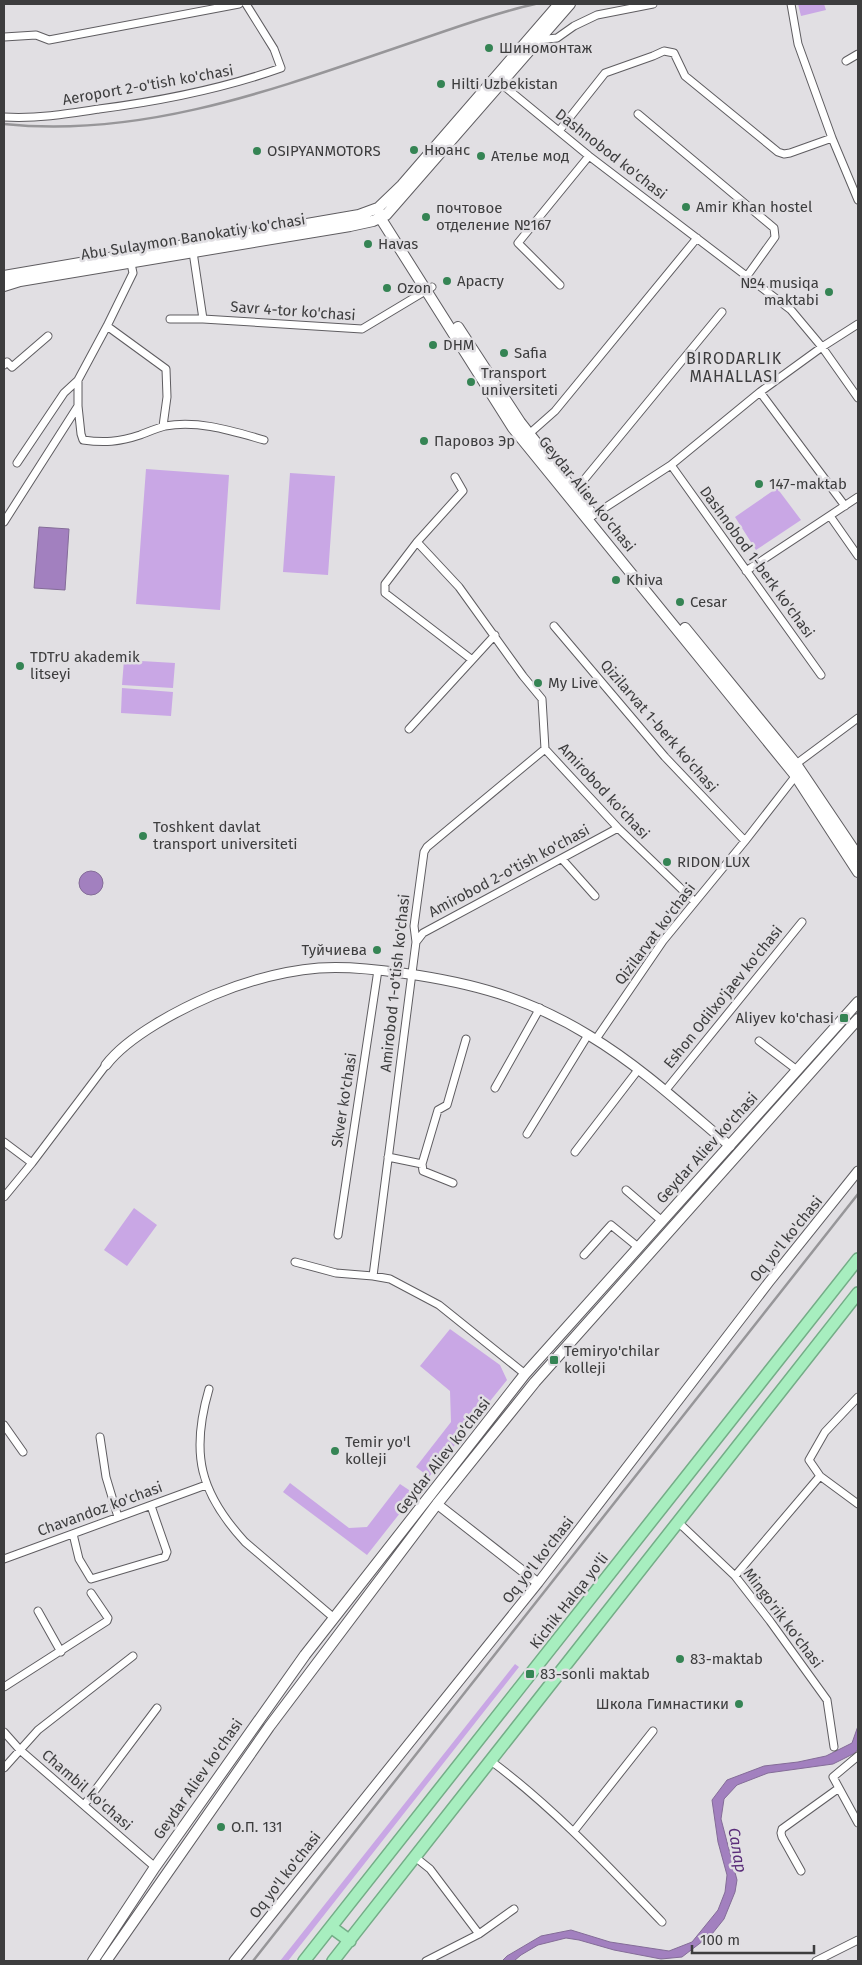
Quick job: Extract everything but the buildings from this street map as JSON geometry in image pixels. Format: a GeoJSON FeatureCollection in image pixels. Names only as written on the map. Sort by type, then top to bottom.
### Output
{"type":"FeatureCollection","features":[{"type":"Feature","properties":{"kind":"highway","name":"Kichik Halqa yo'li"},"geometry":{"type":"LineString","coordinates":[[304,1961],[858,1259]]}},
{"type":"Feature","properties":{"kind":"highway"},"geometry":{"type":"LineString","coordinates":[[334,1961],[858,1293]]}},
{"type":"Feature","properties":{"kind":"highway"},"geometry":{"type":"LineString","coordinates":[[331,1927],[350,1940]]}},
{"type":"Feature","properties":{"kind":"main road"},"geometry":{"type":"LineString","coordinates":[[382,214],[497,81],[559,4]]}},
{"type":"Feature","properties":{"kind":"main road"},"geometry":{"type":"LineString","coordinates":[[497,81],[538,40],[570,4]]}},
{"type":"Feature","properties":{"kind":"main road","name":"Abu Sulaymon Banokatiy ko'chasi"},"geometry":{"type":"LineString","coordinates":[[4,276],[130,258],[193,252],[350,226],[382,214]]}},
{"type":"Feature","properties":{"kind":"main road","name":"Abu Sulaymon Banokatiy ko'chasi"},"geometry":{"type":"LineString","coordinates":[[4,286],[130,258],[359,215],[382,214]]}},
{"type":"Feature","properties":{"kind":"main road","name":"Geydar Aliev ko'chasi"},"geometry":{"type":"LineString","coordinates":[[382,214],[516,425],[794,775],[858,872]]}},
{"type":"Feature","properties":{"kind":"main road","name":"Geydar Aliev ko'chasi"},"geometry":{"type":"LineString","coordinates":[[516,425],[528,434],[574,492],[590,518],[796,764],[858,856]]}},
{"type":"Feature","properties":{"kind":"main road","name":"Geydar Aliev ko'chasi"},"geometry":{"type":"LineString","coordinates":[[93,1961],[155,1867],[258,1721],[334,1618],[734,1149],[797,1070],[858,1002]]}},
{"type":"Feature","properties":{"kind":"main road","name":"Geydar Aliev ko'chasi"},"geometry":{"type":"LineString","coordinates":[[106,1961],[269,1727],[525,1374],[662,1221],[734,1149],[858,1018]]}},
{"type":"Feature","properties":{"kind":"main road"},"geometry":{"type":"LineString","coordinates":[[837,1025],[845,1033]]}},
{"type":"Feature","properties":{"kind":"main road"},"geometry":{"type":"LineString","coordinates":[[525,1374],[535,1382]]}},
{"type":"Feature","properties":{"kind":"main road"},"geometry":{"type":"LineString","coordinates":[[334,1618],[344,1626]]}},
{"type":"Feature","properties":{"kind":"main road"},"geometry":{"type":"LineString","coordinates":[[258,1721],[269,1727]]}},
{"type":"Feature","properties":{"kind":"main road"},"geometry":{"type":"LineString","coordinates":[[155,1867],[166,1873]]}},
{"type":"Feature","properties":{"kind":"street"},"geometry":{"type":"LineString","coordinates":[[4,37],[36,35],[48,40],[239,4]]}},
{"type":"Feature","properties":{"kind":"street","name":"Aeroport 2-o'tish ko'chasi"},"geometry":{"type":"LineString","coordinates":[[4,117],[29,119],[125,106],[185,95],[244,81],[282,68],[274,49],[246,4]]}},
{"type":"Feature","properties":{"kind":"street"},"geometry":{"type":"LineString","coordinates":[[538,40],[557,38],[574,26],[597,15],[653,4]]}},
{"type":"Feature","properties":{"kind":"street"},"geometry":{"type":"LineString","coordinates":[[791,4],[798,44],[832,138],[856,187],[858,200]]}},
{"type":"Feature","properties":{"kind":"street"},"geometry":{"type":"LineString","coordinates":[[559,131],[605,73],[653,56],[664,50],[674,53],[686,76],[778,152],[790,153],[832,138]]}},
{"type":"Feature","properties":{"kind":"street"},"geometry":{"type":"LineString","coordinates":[[846,61],[858,54]]}},
{"type":"Feature","properties":{"kind":"street","name":"Dashnobod ko'chasi"},"geometry":{"type":"LineString","coordinates":[[497,81],[589,156],[791,310],[822,347],[858,398]]}},
{"type":"Feature","properties":{"kind":"street"},"geometry":{"type":"LineString","coordinates":[[638,114],[774,228],[775,237],[747,276]]}},
{"type":"Feature","properties":{"kind":"street"},"geometry":{"type":"LineString","coordinates":[[560,285],[518,244],[589,156]]}},
{"type":"Feature","properties":{"kind":"street"},"geometry":{"type":"LineString","coordinates":[[528,434],[555,411],[697,238]]}},
{"type":"Feature","properties":{"kind":"street"},"geometry":{"type":"LineString","coordinates":[[193,252],[203,319]]}},
{"type":"Feature","properties":{"kind":"street"},"geometry":{"type":"LineString","coordinates":[[17,463],[64,393],[78,380],[107,326],[132,273],[130,258]]}},
{"type":"Feature","properties":{"kind":"street","name":"Savr 4-tor ko'chasi"},"geometry":{"type":"LineString","coordinates":[[170,318],[362,330],[429,289]]}},
{"type":"Feature","properties":{"kind":"street"},"geometry":{"type":"LineString","coordinates":[[574,492],[722,312]]}},
{"type":"Feature","properties":{"kind":"street"},"geometry":{"type":"LineString","coordinates":[[590,518],[671,465],[760,392],[822,347],[858,324]]}},
{"type":"Feature","properties":{"kind":"street"},"geometry":{"type":"LineString","coordinates":[[107,326],[166,369],[167,397],[163,426]]}},
{"type":"Feature","properties":{"kind":"street"},"geometry":{"type":"LineString","coordinates":[[4,365],[7,362],[12,367],[48,336]]}},
{"type":"Feature","properties":{"kind":"street"},"geometry":{"type":"LineString","coordinates":[[78,380],[78,406],[83,440],[107,443],[137,436],[163,426],[182,424],[224,428],[264,440]]}},
{"type":"Feature","properties":{"kind":"street"},"geometry":{"type":"LineString","coordinates":[[760,392],[845,506]]}},
{"type":"Feature","properties":{"kind":"street"},"geometry":{"type":"LineString","coordinates":[[4,522],[78,406]]}},
{"type":"Feature","properties":{"kind":"street","name":"Dashnobod 1-berk ko'chasi"},"geometry":{"type":"LineString","coordinates":[[671,465],[821,675]]}},
{"type":"Feature","properties":{"kind":"street"},"geometry":{"type":"LineString","coordinates":[[455,477],[463,491],[417,542],[385,584],[385,593],[471,659]]}},
{"type":"Feature","properties":{"kind":"street"},"geometry":{"type":"LineString","coordinates":[[746,571],[858,497]]}},
{"type":"Feature","properties":{"kind":"street"},"geometry":{"type":"LineString","coordinates":[[830,516],[858,556]]}},
{"type":"Feature","properties":{"kind":"street","name":"Amirobod ko'chasi"},"geometry":{"type":"LineString","coordinates":[[417,542],[459,587],[523,676],[542,699],[545,749],[618,828],[695,902]]}},
{"type":"Feature","properties":{"kind":"street","name":"Qizilarvat 1-berk ko'chasi"},"geometry":{"type":"LineString","coordinates":[[554,626],[665,757],[745,841]]}},
{"type":"Feature","properties":{"kind":"street"},"geometry":{"type":"LineString","coordinates":[[409,728],[495,635]]}},
{"type":"Feature","properties":{"kind":"street"},"geometry":{"type":"LineString","coordinates":[[796,764],[858,718]]}},
{"type":"Feature","properties":{"kind":"street","name":"Amirobod 1-o'tish ko'chasi"},"geometry":{"type":"LineString","coordinates":[[373,1276],[416,942],[414,926],[425,850],[545,749]]}},
{"type":"Feature","properties":{"kind":"street","name":"Qizilarvat ko'chasi"},"geometry":{"type":"LineString","coordinates":[[526,1134],[592,1037],[663,941],[745,841],[794,775],[796,764]]}},
{"type":"Feature","properties":{"kind":"street","name":"Amirobod 2-o'tish ko'chasi"},"geometry":{"type":"LineString","coordinates":[[416,942],[423,933],[618,828]]}},
{"type":"Feature","properties":{"kind":"street"},"geometry":{"type":"LineString","coordinates":[[562,859],[595,896]]}},
{"type":"Feature","properties":{"kind":"street","name":"Eshon Odilxo'jaev ko'chasi"},"geometry":{"type":"LineString","coordinates":[[665,1091],[802,922]]}},
{"type":"Feature","properties":{"kind":"street"},"geometry":{"type":"LineString","coordinates":[[4,1196],[32,1163],[106,1064],[117,1052],[139,1035],[192,1005],[234,988],[277,974],[305,969],[334,967],[412,974],[476,987],[540,1008],[592,1037],[638,1070],[734,1149]]}},
{"type":"Feature","properties":{"kind":"street","name":"Skver ko'chasi"},"geometry":{"type":"LineString","coordinates":[[338,1235],[378,970]]}},
{"type":"Feature","properties":{"kind":"street"},"geometry":{"type":"LineString","coordinates":[[494,1088],[540,1008]]}},
{"type":"Feature","properties":{"kind":"street"},"geometry":{"type":"LineString","coordinates":[[453,1183],[423,1170],[422,1164],[438,1110],[447,1106],[466,1039]]}},
{"type":"Feature","properties":{"kind":"street"},"geometry":{"type":"LineString","coordinates":[[759,1041],[797,1070]]}},
{"type":"Feature","properties":{"kind":"street"},"geometry":{"type":"LineString","coordinates":[[575,1152],[638,1070]]}},
{"type":"Feature","properties":{"kind":"street"},"geometry":{"type":"LineString","coordinates":[[4,1142],[32,1163]]}},
{"type":"Feature","properties":{"kind":"street"},"geometry":{"type":"LineString","coordinates":[[388,1157],[422,1164]]}},
{"type":"Feature","properties":{"kind":"street","name":"Oq yo'l ko'chasi"},"geometry":{"type":"LineString","coordinates":[[234,1961],[538,1583],[769,1282],[858,1171]]}},
{"type":"Feature","properties":{"kind":"street"},"geometry":{"type":"LineString","coordinates":[[626,1190],[662,1221]]}},
{"type":"Feature","properties":{"kind":"street"},"geometry":{"type":"LineString","coordinates":[[584,1255],[612,1225],[638,1247]]}},
{"type":"Feature","properties":{"kind":"street"},"geometry":{"type":"LineString","coordinates":[[295,1262],[336,1273],[390,1279],[439,1305],[525,1374]]}},
{"type":"Feature","properties":{"kind":"street"},"geometry":{"type":"LineString","coordinates":[[209,1389],[204,1408],[200,1443],[202,1472],[214,1502],[245,1542],[334,1618]]}},
{"type":"Feature","properties":{"kind":"street"},"geometry":{"type":"LineString","coordinates":[[858,1397],[825,1432],[809,1460],[820,1476],[858,1504]]}},
{"type":"Feature","properties":{"kind":"street"},"geometry":{"type":"LineString","coordinates":[[4,1425],[24,1452]]}},
{"type":"Feature","properties":{"kind":"street"},"geometry":{"type":"LineString","coordinates":[[100,1437],[106,1477],[118,1517]]}},
{"type":"Feature","properties":{"kind":"street"},"geometry":{"type":"LineString","coordinates":[[735,1576],[820,1476]]}},
{"type":"Feature","properties":{"kind":"street","name":"Chavandoz ko'chasi"},"geometry":{"type":"LineString","coordinates":[[4,1558],[206,1485]]}},
{"type":"Feature","properties":{"kind":"street"},"geometry":{"type":"LineString","coordinates":[[433,1501],[538,1583]]}},
{"type":"Feature","properties":{"kind":"street"},"geometry":{"type":"LineString","coordinates":[[73,1534],[79,1559],[91,1579],[165,1557],[167,1552],[151,1506]]}},
{"type":"Feature","properties":{"kind":"street","name":"Mingo'rik ko'chasi"},"geometry":{"type":"LineString","coordinates":[[678,1522],[735,1576],[827,1700],[834,1747]]}},
{"type":"Feature","properties":{"kind":"street"},"geometry":{"type":"LineString","coordinates":[[4,1687],[108,1620],[91,1593]]}},
{"type":"Feature","properties":{"kind":"street"},"geometry":{"type":"LineString","coordinates":[[38,1611],[61,1652]]}},
{"type":"Feature","properties":{"kind":"street"},"geometry":{"type":"LineString","coordinates":[[4,1768],[38,1730],[133,1656]]}},
{"type":"Feature","properties":{"kind":"street"},"geometry":{"type":"LineString","coordinates":[[84,1805],[157,1708]]}},
{"type":"Feature","properties":{"kind":"street"},"geometry":{"type":"LineString","coordinates":[[574,1831],[653,1731]]}},
{"type":"Feature","properties":{"kind":"street","name":"Chambil ko'chasi"},"geometry":{"type":"LineString","coordinates":[[4,1732],[20,1750],[155,1867]]}},
{"type":"Feature","properties":{"kind":"street"},"geometry":{"type":"LineString","coordinates":[[858,1756],[833,1777],[858,1823]]}},
{"type":"Feature","properties":{"kind":"street"},"geometry":{"type":"LineString","coordinates":[[491,1761],[508,1773],[574,1831],[662,1922]]}},
{"type":"Feature","properties":{"kind":"street"},"geometry":{"type":"LineString","coordinates":[[801,1871],[782,1837],[782,1829],[839,1788]]}},
{"type":"Feature","properties":{"kind":"street"},"geometry":{"type":"LineString","coordinates":[[415,1857],[430,1869],[479,1934]]}},
{"type":"Feature","properties":{"kind":"street"},"geometry":{"type":"LineString","coordinates":[[426,1961],[479,1934],[514,1909]]}},
{"type":"Feature","properties":{"kind":"street"},"geometry":{"type":"LineString","coordinates":[[816,1961],[858,1940]]}},
{"type":"Feature","properties":{"kind":"shaded area"},"geometry":{"type":"Polygon","coordinates":[[[798,4],[824,4],[826,10],[801,16],[798,4]]]}},
{"type":"Feature","properties":{"kind":"shaded area"},"geometry":{"type":"Polygon","coordinates":[[[146,469],[229,475],[220,610],[136,604],[146,469]]]}},
{"type":"Feature","properties":{"kind":"shaded area"},"geometry":{"type":"Polygon","coordinates":[[[290,473],[335,476],[328,575],[283,572],[290,473]]]}},
{"type":"Feature","properties":{"kind":"shaded area"},"geometry":{"type":"Polygon","coordinates":[[[777,488],[801,520],[756,550],[735,517],[777,488]]]}},
{"type":"Feature","properties":{"kind":"shaded area"},"geometry":{"type":"Polygon","coordinates":[[[39,527],[69,529],[65,590],[34,588],[39,527]]]}},
{"type":"Feature","properties":{"kind":"shaded area"},"geometry":{"type":"Polygon","coordinates":[[[124,660],[175,663],[173,688],[122,685],[124,660]]]}},
{"type":"Feature","properties":{"kind":"shaded area"},"geometry":{"type":"Polygon","coordinates":[[[122,688],[173,692],[171,716],[121,713],[122,688]]]}},
{"type":"Feature","properties":{"kind":"shaded area"},"geometry":{"type":"Polygon","coordinates":[[[91,871],[99,875],[103,883],[99,891],[91,895],[83,891],[79,883],[83,875],[91,871]]]}},
{"type":"Feature","properties":{"kind":"shaded area"},"geometry":{"type":"Polygon","coordinates":[[[134,1208],[157,1225],[127,1266],[104,1250],[134,1208]]]}},
{"type":"Feature","properties":{"kind":"shaded area"},"geometry":{"type":"Polygon","coordinates":[[[450,1329],[500,1365],[507,1380],[429,1477],[416,1467],[451,1422],[450,1391],[420,1366],[450,1329]]]}},
{"type":"Feature","properties":{"kind":"shaded area"},"geometry":{"type":"Polygon","coordinates":[[[290,1483],[349,1528],[367,1527],[400,1484],[415,1494],[367,1555],[283,1492],[290,1483]]]}},
{"type":"Feature","properties":{"kind":"shaded area"},"geometry":{"type":"Polygon","coordinates":[[[515,1664],[519,1667],[288,1961],[280,1961],[515,1664]]]}},
{"type":"Feature","properties":{"kind":"shaded area","name":"Салар"},"geometry":{"type":"Polygon","coordinates":[[[858,1726],[858,1749],[855,1753],[833,1764],[768,1773],[737,1785],[724,1799],[721,1819],[737,1880],[735,1892],[724,1919],[712,1934],[682,1957],[661,1959],[566,1938],[538,1945],[514,1961],[502,1961],[507,1956],[541,1936],[571,1930],[610,1942],[669,1951],[692,1942],[718,1910],[725,1892],[727,1875],[718,1842],[712,1800],[727,1780],[764,1766],[826,1756],[852,1743],[858,1726]]]}},
{"type":"Feature","properties":{"kind":"railway"},"geometry":{"type":"LineString","coordinates":[[4,124],[57,127],[110,124],[214,105],[316,75],[475,21],[535,4]]}},
{"type":"Feature","properties":{"kind":"railway"},"geometry":{"type":"LineString","coordinates":[[253,1961],[858,1194]]}},
{"type":"Feature","properties":{"kind":"place","name":"Шиномонтаж"},"geometry":{"type":"Point","coordinates":[489,48]}},
{"type":"Feature","properties":{"kind":"place","name":"Hilti Uzbekistan"},"geometry":{"type":"Point","coordinates":[441,84]}},
{"type":"Feature","properties":{"kind":"place","name":"Нюанс"},"geometry":{"type":"Point","coordinates":[414,150]}},
{"type":"Feature","properties":{"kind":"place","name":"OSIPYANMOTORS"},"geometry":{"type":"Point","coordinates":[257,151]}},
{"type":"Feature","properties":{"kind":"place","name":"Ателье мод"},"geometry":{"type":"Point","coordinates":[481,156]}},
{"type":"Feature","properties":{"kind":"place","name":"Amir Khan hostel"},"geometry":{"type":"Point","coordinates":[686,207]}},
{"type":"Feature","properties":{"kind":"place","name":"почтовое отделение №167"},"geometry":{"type":"Point","coordinates":[426,217]}},
{"type":"Feature","properties":{"kind":"place","name":"Havas"},"geometry":{"type":"Point","coordinates":[368,244]}},
{"type":"Feature","properties":{"kind":"place","name":"Арасту"},"geometry":{"type":"Point","coordinates":[447,281]}},
{"type":"Feature","properties":{"kind":"place","name":"Ozon"},"geometry":{"type":"Point","coordinates":[387,288]}},
{"type":"Feature","properties":{"kind":"place","name":"№4 musiqa maktabi"},"geometry":{"type":"Point","coordinates":[829,292]}},
{"type":"Feature","properties":{"kind":"place","name":"DHM"},"geometry":{"type":"Point","coordinates":[433,345]}},
{"type":"Feature","properties":{"kind":"place","name":"Safia"},"geometry":{"type":"Point","coordinates":[504,353]}},
{"type":"Feature","properties":{"kind":"place","name":"Transport universiteti"},"geometry":{"type":"Point","coordinates":[471,382]}},
{"type":"Feature","properties":{"kind":"place","name":"Паровоз Эр"},"geometry":{"type":"Point","coordinates":[424,441]}},
{"type":"Feature","properties":{"kind":"place","name":"147-maktab"},"geometry":{"type":"Point","coordinates":[759,484]}},
{"type":"Feature","properties":{"kind":"place","name":"Khiva"},"geometry":{"type":"Point","coordinates":[616,580]}},
{"type":"Feature","properties":{"kind":"place","name":"Cesar"},"geometry":{"type":"Point","coordinates":[680,602]}},
{"type":"Feature","properties":{"kind":"place","name":"TDTrU akademik litseyi"},"geometry":{"type":"Point","coordinates":[20,666]}},
{"type":"Feature","properties":{"kind":"place","name":"My Live"},"geometry":{"type":"Point","coordinates":[538,683]}},
{"type":"Feature","properties":{"kind":"place","name":"Toshkent davlat transport universiteti"},"geometry":{"type":"Point","coordinates":[143,836]}},
{"type":"Feature","properties":{"kind":"place","name":"RIDON LUX"},"geometry":{"type":"Point","coordinates":[667,862]}},
{"type":"Feature","properties":{"kind":"place","name":"Туйчиева"},"geometry":{"type":"Point","coordinates":[377,950]}},
{"type":"Feature","properties":{"kind":"place","name":"Aliyev ko'chasi"},"geometry":{"type":"Point","coordinates":[844,1018]}},
{"type":"Feature","properties":{"kind":"place","name":"Temiryo'chilar kolleji"},"geometry":{"type":"Point","coordinates":[554,1360]}},
{"type":"Feature","properties":{"kind":"place","name":"Temir yo'l kolleji"},"geometry":{"type":"Point","coordinates":[335,1451]}},
{"type":"Feature","properties":{"kind":"place","name":"83-maktab"},"geometry":{"type":"Point","coordinates":[680,1659]}},
{"type":"Feature","properties":{"kind":"place","name":"83-sonli maktab"},"geometry":{"type":"Point","coordinates":[530,1674]}},
{"type":"Feature","properties":{"kind":"place","name":"Школа Гимнастики"},"geometry":{"type":"Point","coordinates":[739,1704]}},
{"type":"Feature","properties":{"kind":"place","name":"О.П. 131"},"geometry":{"type":"Point","coordinates":[221,1827]}},
{"type":"Feature","properties":{"kind":"district","name":"BIRODARLIK MAHALLASI"},"geometry":{"type":"Point","coordinates":[734,367]}}]}
